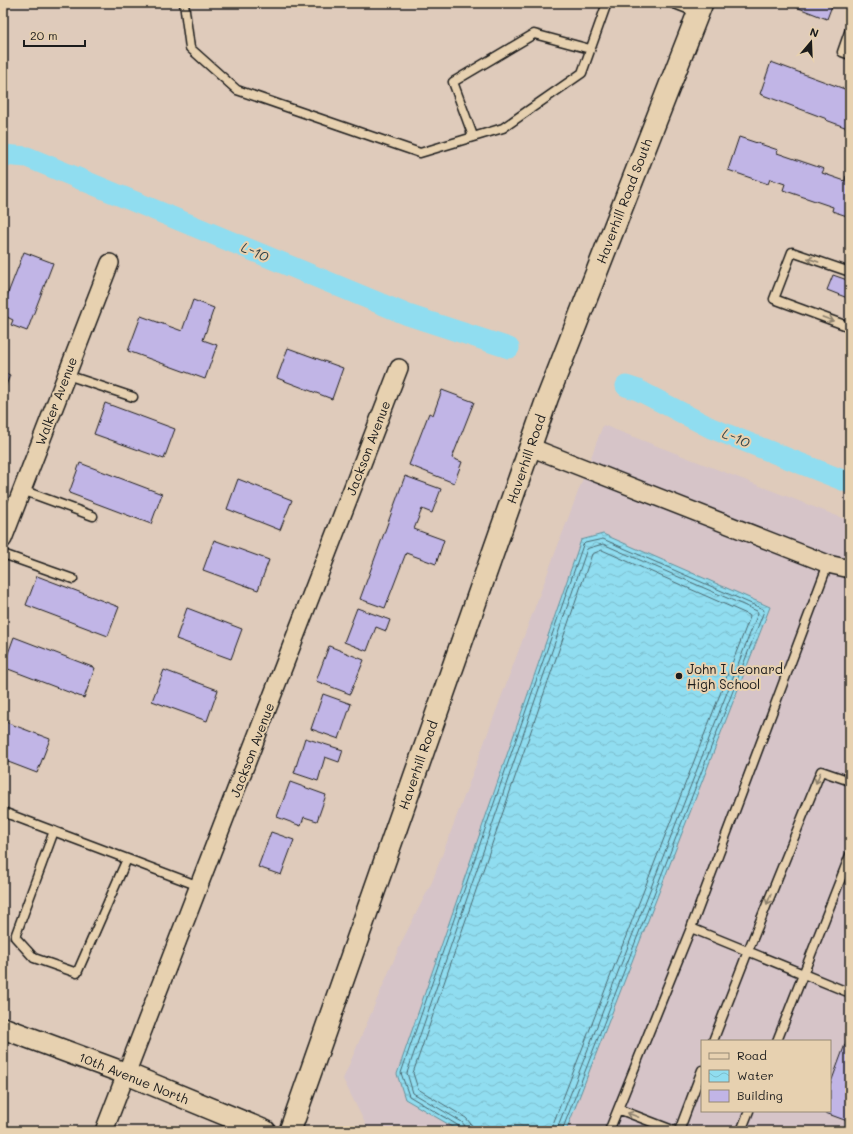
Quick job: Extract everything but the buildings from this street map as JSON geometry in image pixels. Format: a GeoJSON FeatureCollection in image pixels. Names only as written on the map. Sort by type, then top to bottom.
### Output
{"type":"FeatureCollection","features":[{"type":"Feature","properties":{"kind":"street","name":"Haverhill Road South"},"geometry":{"type":"LineString","coordinates":[[547,399],[700,8]]}},
{"type":"Feature","properties":{"kind":"street","name":"Walker Avenue"},"geometry":{"type":"LineString","coordinates":[[3,539],[110,263]]}},
{"type":"Feature","properties":{"kind":"street","name":"Jackson Avenue"},"geometry":{"type":"LineString","coordinates":[[104,1131],[399,368]]}},
{"type":"Feature","properties":{"kind":"street","name":"Haverhill Road"},"geometry":{"type":"LineString","coordinates":[[290,1131],[547,399]]}},
{"type":"Feature","properties":{"kind":"street"},"geometry":{"type":"LineString","coordinates":[[530,447],[828,564],[850,569]]}},
{"type":"Feature","properties":{"kind":"street","name":"10th Avenue North"},"geometry":{"type":"LineString","coordinates":[[3,1028],[127,1074],[265,1131]]}},
{"type":"Feature","properties":{"kind":"lane"},"geometry":{"type":"LineString","coordinates":[[184,3],[190,48],[237,90],[420,152],[503,128],[582,73],[607,3]]}},
{"type":"Feature","properties":{"kind":"lane"},"geometry":{"type":"LineString","coordinates":[[672,3],[700,8]]}},
{"type":"Feature","properties":{"kind":"lane"},"geometry":{"type":"LineString","coordinates":[[850,29],[842,52],[850,55]]}},
{"type":"Feature","properties":{"kind":"lane"},"geometry":{"type":"LineString","coordinates":[[474,136],[452,82],[534,34],[590,50]]}},
{"type":"Feature","properties":{"kind":"lane"},"geometry":{"type":"LineString","coordinates":[[850,272],[792,252],[774,299],[850,327]]}},
{"type":"Feature","properties":{"kind":"lane"},"geometry":{"type":"LineString","coordinates":[[67,375],[133,397]]}},
{"type":"Feature","properties":{"kind":"lane"},"geometry":{"type":"LineString","coordinates":[[22,490],[93,516]]}},
{"type":"Feature","properties":{"kind":"lane"},"geometry":{"type":"LineString","coordinates":[[3,554],[73,579]]}},
{"type":"Feature","properties":{"kind":"lane"},"geometry":{"type":"LineString","coordinates":[[609,1131],[691,928],[828,564]]}},
{"type":"Feature","properties":{"kind":"lane"},"geometry":{"type":"LineString","coordinates":[[713,1040],[821,770],[850,781]]}},
{"type":"Feature","properties":{"kind":"lane"},"geometry":{"type":"LineString","coordinates":[[3,812],[199,886]]}},
{"type":"Feature","properties":{"kind":"lane"},"geometry":{"type":"LineString","coordinates":[[54,831],[15,937],[34,958],[77,973],[127,859]]}},
{"type":"Feature","properties":{"kind":"lane"},"geometry":{"type":"LineString","coordinates":[[777,1040],[850,855]]}},
{"type":"Feature","properties":{"kind":"lane"},"geometry":{"type":"LineString","coordinates":[[691,928],[850,993]]}},
{"type":"Feature","properties":{"kind":"lane"},"geometry":{"type":"LineString","coordinates":[[679,1131],[701,1073]]}},
{"type":"Feature","properties":{"kind":"lane"},"geometry":{"type":"LineString","coordinates":[[618,1108],[675,1131]]}},
{"type":"Feature","properties":{"kind":"lane"},"geometry":{"type":"LineString","coordinates":[[741,1131],[749,1112]]}},
{"type":"Feature","properties":{"kind":"shaded area","name":"John I Leonard High School"},"geometry":{"type":"Polygon","coordinates":[[[603,425],[850,521],[850,1131],[369,1131],[343,1079],[402,941],[432,882],[603,425]]]}},
{"type":"Feature","properties":{"kind":"water"},"geometry":{"type":"Polygon","coordinates":[[[603,534],[770,607],[566,1131],[460,1131],[405,1099],[397,1074],[581,540],[603,534]]]}},
{"type":"Feature","properties":{"kind":"waterway","name":"L-10"},"geometry":{"type":"LineString","coordinates":[[3,155],[27,157],[408,315],[509,348]]}},
{"type":"Feature","properties":{"kind":"waterway","name":"L-10"},"geometry":{"type":"LineString","coordinates":[[626,386],[638,390],[711,428],[850,483]]}},
{"type":"Feature","properties":{"kind":"place","name":"John I Leonard High School"},"geometry":{"type":"Point","coordinates":[679,676]}}]}
